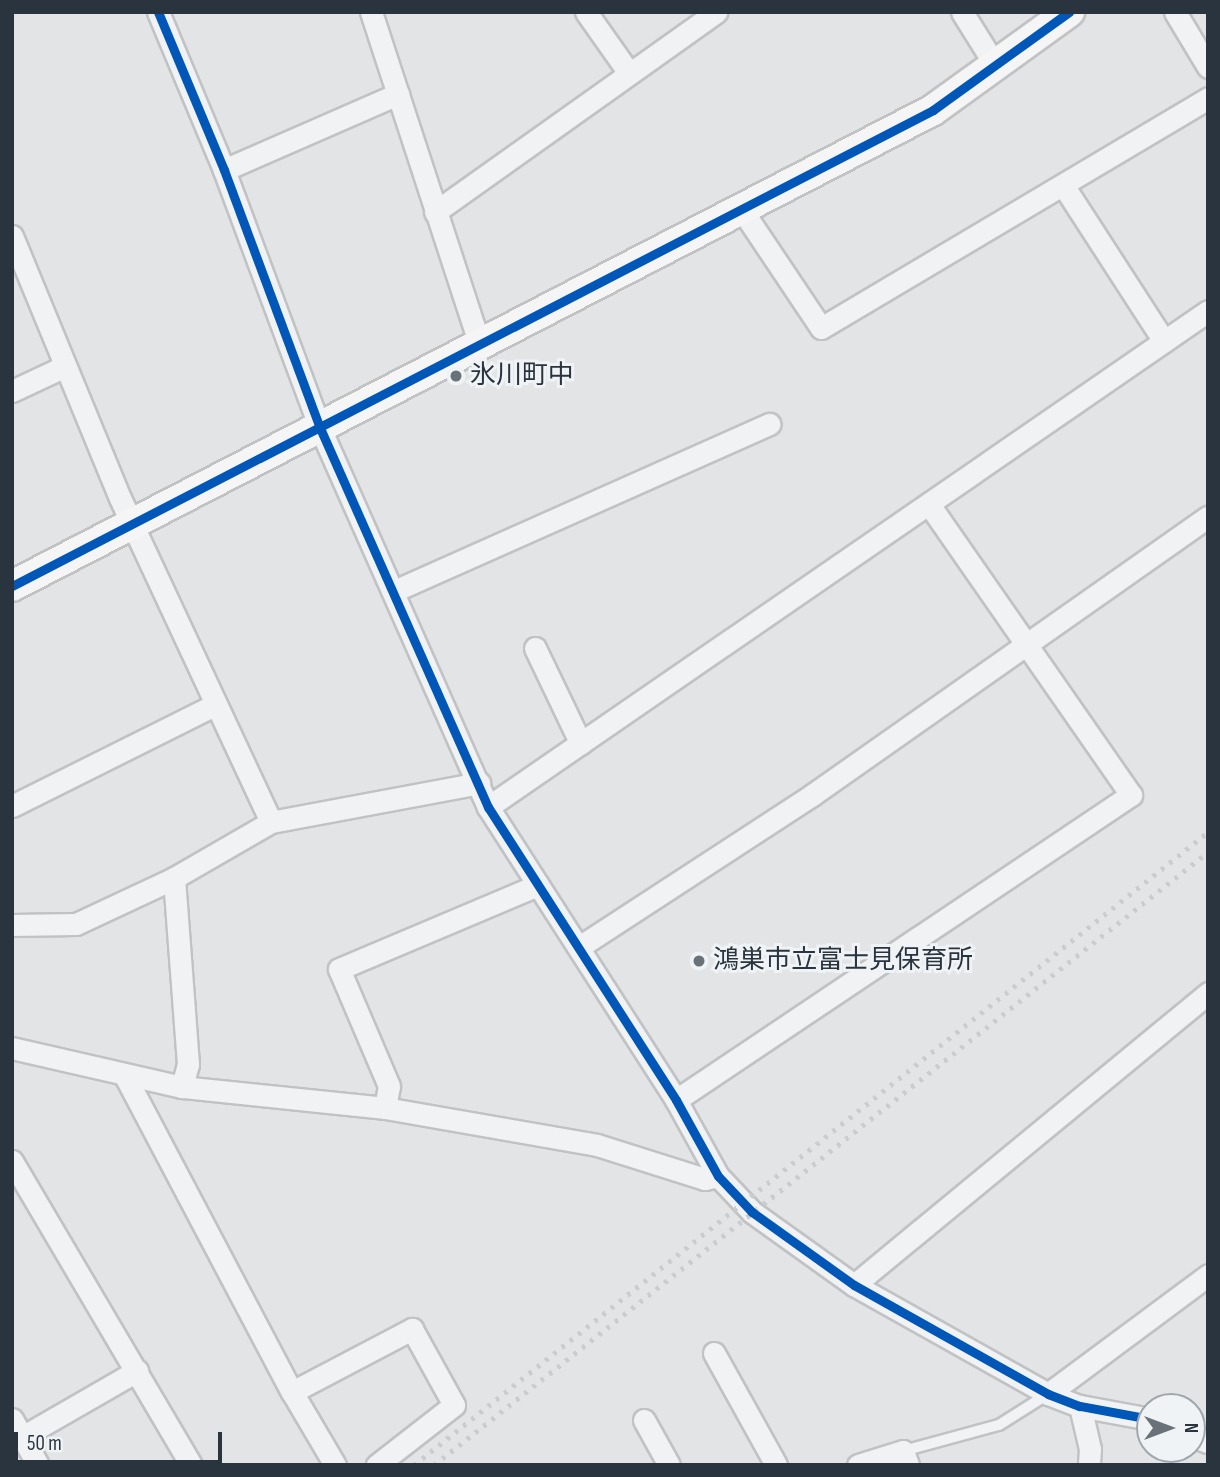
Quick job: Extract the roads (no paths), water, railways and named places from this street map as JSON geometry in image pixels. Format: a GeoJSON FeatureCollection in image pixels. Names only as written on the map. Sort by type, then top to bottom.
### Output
{"type":"FeatureCollection","features":[{"type":"Feature","properties":{"kind":"street"},"geometry":{"type":"LineString","coordinates":[[158,12],[224,170],[320,428],[488,807],[676,1100],[718,1176],[752,1212],[854,1284],[1048,1394],[1080,1406],[1136,1416]]}},
{"type":"Feature","properties":{"kind":"street"},"geometry":{"type":"LineString","coordinates":[[371,12],[480,346]]}},
{"type":"Feature","properties":{"kind":"street"},"geometry":{"type":"LineString","coordinates":[[586,12],[629,73]]}},
{"type":"Feature","properties":{"kind":"street"},"geometry":{"type":"LineString","coordinates":[[435,212],[716,12]]}},
{"type":"Feature","properties":{"kind":"street"},"geometry":{"type":"LineString","coordinates":[[962,12],[998,68]]}},
{"type":"Feature","properties":{"kind":"street"},"geometry":{"type":"LineString","coordinates":[[12,586],[933,110],[998,68],[1069,12]]}},
{"type":"Feature","properties":{"kind":"street"},"geometry":{"type":"LineString","coordinates":[[1175,12],[1208,67]]}},
{"type":"Feature","properties":{"kind":"street"},"geometry":{"type":"LineString","coordinates":[[224,170],[398,94]]}},
{"type":"Feature","properties":{"kind":"street"},"geometry":{"type":"LineString","coordinates":[[742,210],[821,328],[1208,98]]}},
{"type":"Feature","properties":{"kind":"street"},"geometry":{"type":"LineString","coordinates":[[1063,184],[1164,341]]}},
{"type":"Feature","properties":{"kind":"street"},"geometry":{"type":"LineString","coordinates":[[12,236],[64,368],[132,525],[271,822]]}},
{"type":"Feature","properties":{"kind":"street"},"geometry":{"type":"LineString","coordinates":[[488,807],[1208,311]]}},
{"type":"Feature","properties":{"kind":"street"},"geometry":{"type":"LineString","coordinates":[[12,391],[64,368]]}},
{"type":"Feature","properties":{"kind":"street"},"geometry":{"type":"LineString","coordinates":[[394,591],[769,424]]}},
{"type":"Feature","properties":{"kind":"street"},"geometry":{"type":"LineString","coordinates":[[676,1100],[1132,795],[929,504]]}},
{"type":"Feature","properties":{"kind":"street"},"geometry":{"type":"LineString","coordinates":[[579,947],[812,795],[1208,517]]}},
{"type":"Feature","properties":{"kind":"street"},"geometry":{"type":"LineString","coordinates":[[535,649],[581,744]]}},
{"type":"Feature","properties":{"kind":"street"},"geometry":{"type":"LineString","coordinates":[[12,806],[215,705]]}},
{"type":"Feature","properties":{"kind":"street"},"geometry":{"type":"LineString","coordinates":[[12,925],[76,924],[174,878],[271,822],[479,783]]}},
{"type":"Feature","properties":{"kind":"street"},"geometry":{"type":"LineString","coordinates":[[174,878],[188,1064],[182,1087]]}},
{"type":"Feature","properties":{"kind":"street"},"geometry":{"type":"LineString","coordinates":[[385,1108],[389,1086],[340,969],[538,885]]}},
{"type":"Feature","properties":{"kind":"street"},"geometry":{"type":"LineString","coordinates":[[854,1284],[1208,993]]}},
{"type":"Feature","properties":{"kind":"street"},"geometry":{"type":"LineString","coordinates":[[12,1048],[182,1087],[385,1108],[597,1145],[705,1179],[718,1176]]}},
{"type":"Feature","properties":{"kind":"street"},"geometry":{"type":"LineString","coordinates":[[124,1074],[292,1392],[335,1465]]}},
{"type":"Feature","properties":{"kind":"street"},"geometry":{"type":"LineString","coordinates":[[12,1161],[191,1465]]}},
{"type":"Feature","properties":{"kind":"street"},"geometry":{"type":"LineString","coordinates":[[1048,1394],[1208,1275]]}},
{"type":"Feature","properties":{"kind":"street"},"geometry":{"type":"LineString","coordinates":[[292,1392],[412,1329],[454,1405],[377,1465]]}},
{"type":"Feature","properties":{"kind":"street"},"geometry":{"type":"LineString","coordinates":[[714,1353],[776,1465]]}},
{"type":"Feature","properties":{"kind":"street"},"geometry":{"type":"LineString","coordinates":[[38,1465],[17,1428],[137,1371]]}},
{"type":"Feature","properties":{"kind":"street"},"geometry":{"type":"LineString","coordinates":[[1080,1406],[1090,1449],[1089,1465]]}},
{"type":"Feature","properties":{"kind":"street"},"geometry":{"type":"LineString","coordinates":[[644,1420],[669,1465]]}},
{"type":"Feature","properties":{"kind":"street"},"geometry":{"type":"LineString","coordinates":[[858,1465],[906,1458]]}},
{"type":"Feature","properties":{"kind":"lane"},"geometry":{"type":"LineString","coordinates":[[906,1458],[999,1425],[1048,1394]]}},
{"type":"Feature","properties":{"kind":"railway"},"geometry":{"type":"LineString","coordinates":[[414,1465],[1208,832]]}},
{"type":"Feature","properties":{"kind":"railway"},"geometry":{"type":"LineString","coordinates":[[434,1465],[1208,852]]}},
{"type":"Feature","properties":{"kind":"place","name":"氷川町中"},"geometry":{"type":"Point","coordinates":[456,376]}},
{"type":"Feature","properties":{"kind":"place","name":"鴻巣市立富士見保育所"},"geometry":{"type":"Point","coordinates":[699,961]}}]}
